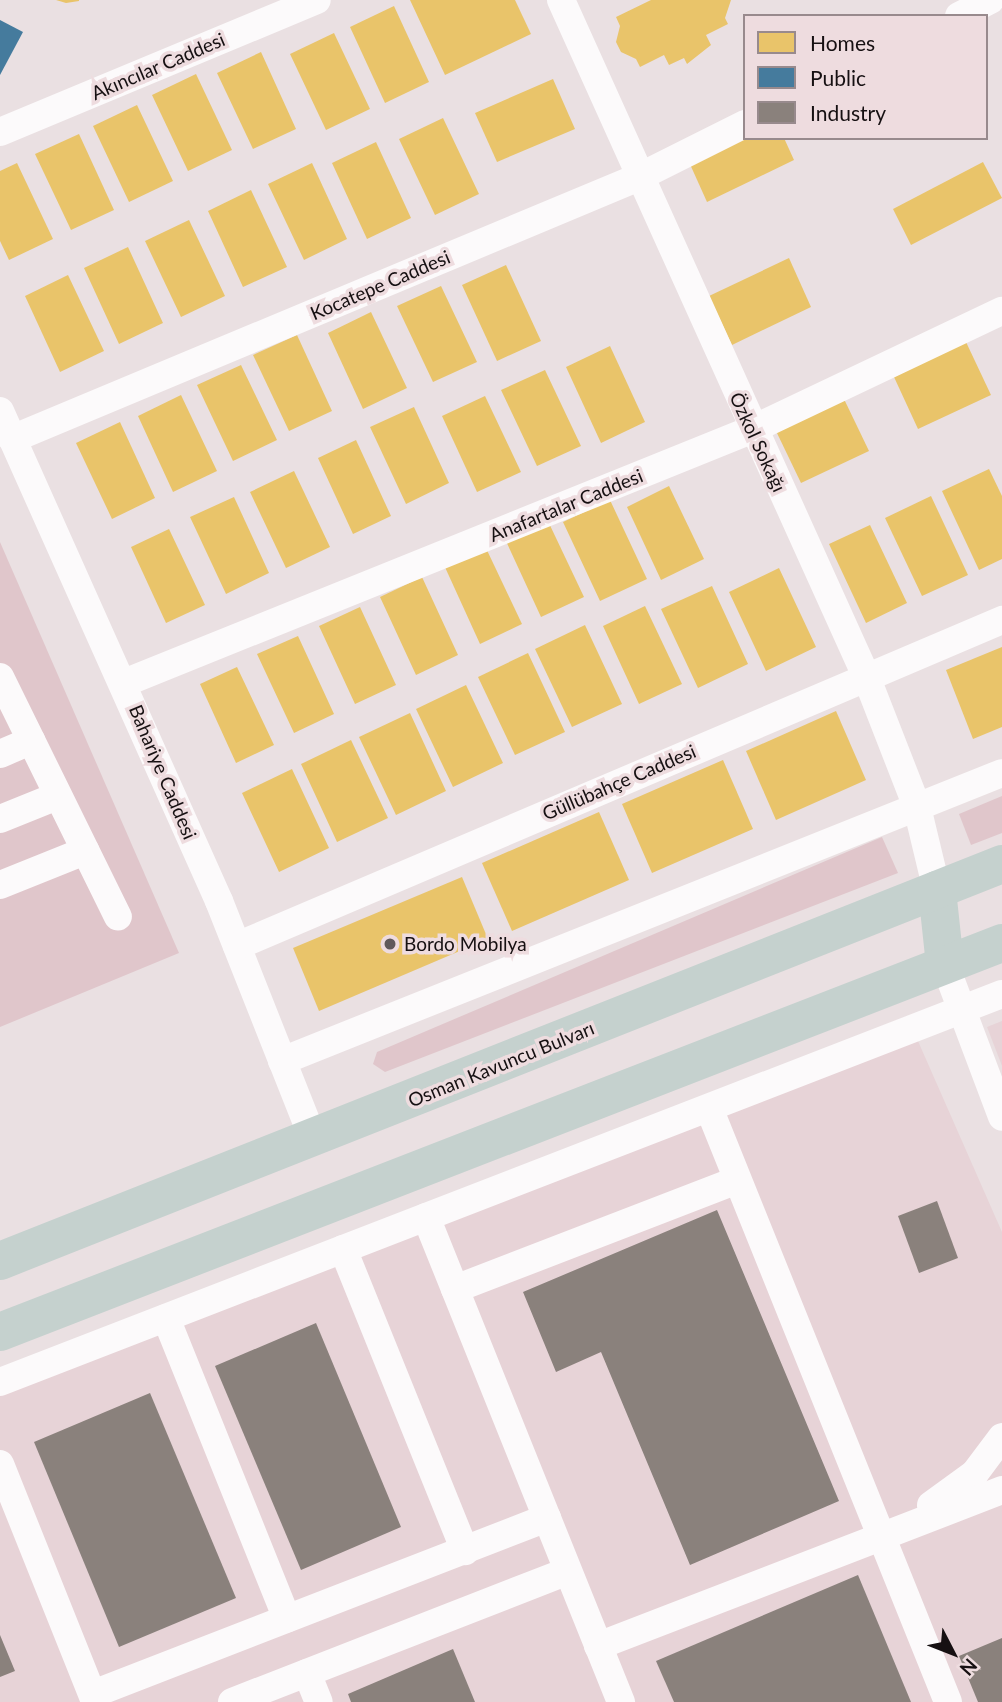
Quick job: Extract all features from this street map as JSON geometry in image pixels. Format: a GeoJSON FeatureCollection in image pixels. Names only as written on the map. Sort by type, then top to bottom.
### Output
{"type":"FeatureCollection","features":[{"type":"Feature","properties":{"kind":"highway","name":"Osman Kavuncu Bulvarı"},"geometry":{"type":"LineString","coordinates":[[0,1261],[1002,864]]}},
{"type":"Feature","properties":{"kind":"highway"},"geometry":{"type":"LineString","coordinates":[[937,890],[945,965]]}},
{"type":"Feature","properties":{"kind":"highway"},"geometry":{"type":"LineString","coordinates":[[0,1332],[1002,943]]}},
{"type":"Feature","properties":{"kind":"street","name":"Akıncılar Caddesi"},"geometry":{"type":"LineString","coordinates":[[0,132],[317,0]]}},
{"type":"Feature","properties":{"kind":"street","name":"Özkol Sokağı"},"geometry":{"type":"LineString","coordinates":[[561,0],[751,430],[866,676],[917,807],[937,890]]}},
{"type":"Feature","properties":{"kind":"street"},"geometry":{"type":"LineString","coordinates":[[963,14],[990,0]]}},
{"type":"Feature","properties":{"kind":"street","name":"Kocatepe Caddesi"},"geometry":{"type":"LineString","coordinates":[[12,439],[639,177],[743,125]]}},
{"type":"Feature","properties":{"kind":"street","name":"Anafartalar Caddesi"},"geometry":{"type":"LineString","coordinates":[[124,683],[751,430],[1002,311]]}},
{"type":"Feature","properties":{"kind":"street","name":"Bahariye Caddesi"},"geometry":{"type":"LineString","coordinates":[[0,411],[124,683],[237,946],[313,1139]]}},
{"type":"Feature","properties":{"kind":"street","name":"Güllübahçe Caddesi"},"geometry":{"type":"LineString","coordinates":[[237,946],[1002,620]]}},
{"type":"Feature","properties":{"kind":"street"},"geometry":{"type":"LineString","coordinates":[[1,683],[118,917]]}},
{"type":"Feature","properties":{"kind":"street"},"geometry":{"type":"LineString","coordinates":[[0,754],[31,741]]}},
{"type":"Feature","properties":{"kind":"street"},"geometry":{"type":"LineString","coordinates":[[282,1061],[1002,773]]}},
{"type":"Feature","properties":{"kind":"street"},"geometry":{"type":"LineString","coordinates":[[0,819],[57,796]]}},
{"type":"Feature","properties":{"kind":"street"},"geometry":{"type":"LineString","coordinates":[[0,885],[85,850]]}},
{"type":"Feature","properties":{"kind":"street"},"geometry":{"type":"LineString","coordinates":[[945,965],[960,1011],[1002,1117]]}},
{"type":"Feature","properties":{"kind":"street"},"geometry":{"type":"LineString","coordinates":[[0,1382],[1002,994]]}},
{"type":"Feature","properties":{"kind":"street"},"geometry":{"type":"LineString","coordinates":[[709,1108],[947,1702]]}},
{"type":"Feature","properties":{"kind":"street"},"geometry":{"type":"LineString","coordinates":[[455,1289],[737,1180]]}},
{"type":"Feature","properties":{"kind":"street"},"geometry":{"type":"LineString","coordinates":[[426,1217],[547,1518],[566,1573],[621,1702]]}},
{"type":"Feature","properties":{"kind":"street"},"geometry":{"type":"LineString","coordinates":[[343,1250],[465,1551]]}},
{"type":"Feature","properties":{"kind":"street"},"geometry":{"type":"LineString","coordinates":[[166,1318],[287,1619]]}},
{"type":"Feature","properties":{"kind":"street"},"geometry":{"type":"LineString","coordinates":[[881,1536],[961,1486],[1002,1437]]}},
{"type":"Feature","properties":{"kind":"street"},"geometry":{"type":"LineString","coordinates":[[0,1464],[94,1698],[287,1619],[547,1518]]}},
{"type":"Feature","properties":{"kind":"street"},"geometry":{"type":"LineString","coordinates":[[598,1646],[1002,1490]]}},
{"type":"Feature","properties":{"kind":"street"},"geometry":{"type":"LineString","coordinates":[[232,1702],[566,1573]]}},
{"type":"Feature","properties":{"kind":"street"},"geometry":{"type":"LineString","coordinates":[[307,1673],[319,1702]]}},
{"type":"Feature","properties":{"kind":"shaded area"},"geometry":{"type":"Polygon","coordinates":[[[0,542],[179,953],[0,1027],[0,542]]]}},
{"type":"Feature","properties":{"kind":"shaded area"},"geometry":{"type":"Polygon","coordinates":[[[1002,796],[1002,833],[971,845],[959,814],[1002,796]]]}},
{"type":"Feature","properties":{"kind":"shaded area"},"geometry":{"type":"Polygon","coordinates":[[[882,837],[898,873],[385,1072],[373,1064],[377,1052],[882,837]]]}},
{"type":"Feature","properties":{"kind":"shaded area"},"geometry":{"type":"Polygon","coordinates":[[[907,1016],[1002,1232],[1002,1702],[0,1702],[0,1383],[907,1016]]]}},
{"type":"Feature","properties":{"kind":"shaded area"},"geometry":{"type":"Polygon","coordinates":[[[1002,1021],[1002,1066],[987,1027],[1002,1021]]]}},
{"type":"Feature","properties":{"kind":"building: Homes"},"geometry":{"type":"Polygon","coordinates":[[[56,0],[79,0],[79,1],[66,3],[56,0]]]}},
{"type":"Feature","properties":{"kind":"building: Homes"},"geometry":{"type":"Polygon","coordinates":[[[410,0],[515,0],[531,34],[445,75],[410,0]]]}},
{"type":"Feature","properties":{"kind":"building: Homes"},"geometry":{"type":"Polygon","coordinates":[[[651,0],[731,0],[725,18],[728,24],[706,35],[711,45],[687,64],[684,58],[669,65],[664,55],[640,67],[636,59],[621,52],[616,42],[620,26],[616,17],[651,0]]]}},
{"type":"Feature","properties":{"kind":"building: Homes"},"geometry":{"type":"Polygon","coordinates":[[[394,6],[429,82],[385,103],[350,27],[394,6]]]}},
{"type":"Feature","properties":{"kind":"building: Homes"},"geometry":{"type":"Polygon","coordinates":[[[334,33],[370,109],[326,130],[290,54],[334,33]]]}},
{"type":"Feature","properties":{"kind":"building: Homes"},"geometry":{"type":"Polygon","coordinates":[[[261,52],[296,129],[253,149],[217,73],[261,52]]]}},
{"type":"Feature","properties":{"kind":"building: Homes"},"geometry":{"type":"Polygon","coordinates":[[[196,74],[232,150],[188,171],[152,95],[196,74]]]}},
{"type":"Feature","properties":{"kind":"building: Homes"},"geometry":{"type":"Polygon","coordinates":[[[553,79],[575,129],[497,162],[475,113],[553,79]]]}},
{"type":"Feature","properties":{"kind":"building: Homes"},"geometry":{"type":"Polygon","coordinates":[[[137,105],[173,181],[129,202],[93,126],[137,105]]]}},
{"type":"Feature","properties":{"kind":"building: Homes"},"geometry":{"type":"Polygon","coordinates":[[[443,118],[479,194],[435,215],[399,139],[443,118]]]}},
{"type":"Feature","properties":{"kind":"building: Homes"},"geometry":{"type":"Polygon","coordinates":[[[79,134],[114,210],[71,230],[35,154],[79,134]]]}},
{"type":"Feature","properties":{"kind":"building: Homes"},"geometry":{"type":"Polygon","coordinates":[[[743,139],[785,140],[794,160],[707,202],[689,162],[743,139]]]}},
{"type":"Feature","properties":{"kind":"building: Homes"},"geometry":{"type":"Polygon","coordinates":[[[376,142],[411,218],[367,239],[332,163],[376,142]]]}},
{"type":"Feature","properties":{"kind":"building: Homes"},"geometry":{"type":"Polygon","coordinates":[[[983,162],[1002,198],[911,245],[893,209],[983,162]]]}},
{"type":"Feature","properties":{"kind":"building: Homes"},"geometry":{"type":"Polygon","coordinates":[[[17,163],[53,239],[9,260],[0,241],[0,171],[17,163]]]}},
{"type":"Feature","properties":{"kind":"building: Homes"},"geometry":{"type":"Polygon","coordinates":[[[312,163],[347,239],[304,260],[268,184],[312,163]]]}},
{"type":"Feature","properties":{"kind":"building: Homes"},"geometry":{"type":"Polygon","coordinates":[[[251,190],[287,267],[243,287],[208,211],[251,190]]]}},
{"type":"Feature","properties":{"kind":"building: Homes"},"geometry":{"type":"Polygon","coordinates":[[[189,220],[225,296],[181,317],[145,241],[189,220]]]}},
{"type":"Feature","properties":{"kind":"building: Homes"},"geometry":{"type":"Polygon","coordinates":[[[128,247],[163,323],[119,344],[84,268],[128,247]]]}},
{"type":"Feature","properties":{"kind":"building: Homes"},"geometry":{"type":"Polygon","coordinates":[[[789,258],[811,307],[732,345],[709,296],[789,258]]]}},
{"type":"Feature","properties":{"kind":"building: Homes"},"geometry":{"type":"Polygon","coordinates":[[[506,265],[541,341],[497,361],[462,285],[506,265]]]}},
{"type":"Feature","properties":{"kind":"building: Homes"},"geometry":{"type":"Polygon","coordinates":[[[68,275],[104,351],[60,372],[25,296],[68,275]]]}},
{"type":"Feature","properties":{"kind":"building: Homes"},"geometry":{"type":"Polygon","coordinates":[[[441,286],[477,362],[433,382],[397,306],[441,286]]]}},
{"type":"Feature","properties":{"kind":"building: Homes"},"geometry":{"type":"Polygon","coordinates":[[[371,312],[407,388],[363,409],[328,333],[371,312]]]}},
{"type":"Feature","properties":{"kind":"building: Homes"},"geometry":{"type":"Polygon","coordinates":[[[297,335],[332,411],[289,431],[253,355],[297,335]]]}},
{"type":"Feature","properties":{"kind":"building: Homes"},"geometry":{"type":"Polygon","coordinates":[[[966,342],[991,395],[918,429],[894,377],[966,342]]]}},
{"type":"Feature","properties":{"kind":"building: Homes"},"geometry":{"type":"Polygon","coordinates":[[[610,346],[645,422],[601,443],[566,367],[610,346]]]}},
{"type":"Feature","properties":{"kind":"building: Homes"},"geometry":{"type":"Polygon","coordinates":[[[241,365],[277,440],[233,461],[197,385],[241,365]]]}},
{"type":"Feature","properties":{"kind":"building: Homes"},"geometry":{"type":"Polygon","coordinates":[[[545,370],[581,446],[537,466],[501,390],[545,370]]]}},
{"type":"Feature","properties":{"kind":"building: Homes"},"geometry":{"type":"Polygon","coordinates":[[[181,395],[217,471],[173,492],[138,416],[181,395]]]}},
{"type":"Feature","properties":{"kind":"building: Homes"},"geometry":{"type":"Polygon","coordinates":[[[485,396],[521,472],[477,492],[442,416],[485,396]]]}},
{"type":"Feature","properties":{"kind":"building: Homes"},"geometry":{"type":"Polygon","coordinates":[[[844,399],[869,451],[801,483],[776,431],[844,399]]]}},
{"type":"Feature","properties":{"kind":"building: Homes"},"geometry":{"type":"Polygon","coordinates":[[[414,407],[449,483],[406,504],[370,427],[414,407]]]}},
{"type":"Feature","properties":{"kind":"building: Homes"},"geometry":{"type":"Polygon","coordinates":[[[120,422],[155,498],[112,519],[76,443],[120,422]]]}},
{"type":"Feature","properties":{"kind":"building: Homes"},"geometry":{"type":"Polygon","coordinates":[[[356,440],[391,516],[353,534],[318,458],[356,440]]]}},
{"type":"Feature","properties":{"kind":"building: Homes"},"geometry":{"type":"Polygon","coordinates":[[[989,469],[1002,496],[1002,559],[979,570],[942,491],[989,469]]]}},
{"type":"Feature","properties":{"kind":"building: Homes"},"geometry":{"type":"Polygon","coordinates":[[[294,471],[330,547],[286,568],[250,492],[294,471]]]}},
{"type":"Feature","properties":{"kind":"building: Homes"},"geometry":{"type":"Polygon","coordinates":[[[669,486],[704,559],[661,580],[627,507],[669,486]]]}},
{"type":"Feature","properties":{"kind":"building: Homes"},"geometry":{"type":"Polygon","coordinates":[[[931,496],[968,575],[922,596],[885,518],[931,496]]]}},
{"type":"Feature","properties":{"kind":"building: Homes"},"geometry":{"type":"Polygon","coordinates":[[[234,497],[269,573],[226,594],[190,517],[234,497]]]}},
{"type":"Feature","properties":{"kind":"building: Homes"},"geometry":{"type":"Polygon","coordinates":[[[610,500],[647,579],[600,601],[563,522],[610,500]]]}},
{"type":"Feature","properties":{"kind":"building: Homes"},"geometry":{"type":"Polygon","coordinates":[[[547,519],[584,597],[541,617],[505,539],[547,519]]]}},
{"type":"Feature","properties":{"kind":"building: Homes"},"geometry":{"type":"Polygon","coordinates":[[[870,525],[907,603],[866,623],[829,544],[870,525]]]}},
{"type":"Feature","properties":{"kind":"building: Homes"},"geometry":{"type":"Polygon","coordinates":[[[169,529],[205,605],[166,623],[131,547],[169,529]]]}},
{"type":"Feature","properties":{"kind":"building: Homes"},"geometry":{"type":"Polygon","coordinates":[[[485,546],[522,624],[480,644],[444,565],[485,546]]]}},
{"type":"Feature","properties":{"kind":"building: Homes"},"geometry":{"type":"Polygon","coordinates":[[[779,568],[816,647],[766,671],[729,592],[779,568]]]}},
{"type":"Feature","properties":{"kind":"building: Homes"},"geometry":{"type":"Polygon","coordinates":[[[422,577],[458,655],[416,675],[380,597],[422,577]]]}},
{"type":"Feature","properties":{"kind":"building: Homes"},"geometry":{"type":"Polygon","coordinates":[[[712,586],[748,664],[698,688],[661,609],[712,586]]]}},
{"type":"Feature","properties":{"kind":"building: Homes"},"geometry":{"type":"Polygon","coordinates":[[[645,606],[682,684],[639,704],[603,626],[645,606]]]}},
{"type":"Feature","properties":{"kind":"building: Homes"},"geometry":{"type":"Polygon","coordinates":[[[360,607],[396,685],[355,704],[319,626],[360,607]]]}},
{"type":"Feature","properties":{"kind":"building: Homes"},"geometry":{"type":"Polygon","coordinates":[[[585,625],[622,704],[572,727],[535,649],[585,625]]]}},
{"type":"Feature","properties":{"kind":"building: Homes"},"geometry":{"type":"Polygon","coordinates":[[[298,636],[334,714],[294,733],[257,654],[298,636]]]}},
{"type":"Feature","properties":{"kind":"building: Homes"},"geometry":{"type":"Polygon","coordinates":[[[1002,647],[1002,727],[973,739],[946,670],[1002,647]]]}},
{"type":"Feature","properties":{"kind":"building: Homes"},"geometry":{"type":"Polygon","coordinates":[[[528,653],[565,732],[515,755],[478,677],[528,653]]]}},
{"type":"Feature","properties":{"kind":"building: Homes"},"geometry":{"type":"Polygon","coordinates":[[[237,667],[274,745],[236,763],[200,684],[237,667]]]}},
{"type":"Feature","properties":{"kind":"building: Homes"},"geometry":{"type":"Polygon","coordinates":[[[466,685],[503,763],[453,787],[416,709],[466,685]]]}},
{"type":"Feature","properties":{"kind":"building: Homes"},"geometry":{"type":"Polygon","coordinates":[[[836,711],[866,780],[776,820],[746,751],[836,711]]]}},
{"type":"Feature","properties":{"kind":"building: Homes"},"geometry":{"type":"Polygon","coordinates":[[[410,713],[446,791],[396,815],[359,737],[410,713]]]}},
{"type":"Feature","properties":{"kind":"building: Homes"},"geometry":{"type":"Polygon","coordinates":[[[351,740],[388,818],[337,842],[301,764],[351,740]]]}},
{"type":"Feature","properties":{"kind":"building: Homes"},"geometry":{"type":"Polygon","coordinates":[[[723,760],[753,829],[652,873],[622,804],[723,760]]]}},
{"type":"Feature","properties":{"kind":"building: Homes"},"geometry":{"type":"Polygon","coordinates":[[[292,769],[329,848],[279,872],[242,793],[292,769]]]}},
{"type":"Feature","properties":{"kind":"building: Homes"},"geometry":{"type":"Polygon","coordinates":[[[599,812],[629,880],[512,931],[482,863],[599,812]]]}},
{"type":"Feature","properties":{"kind":"building: Homes","name":"Bordo Mobilya"},"geometry":{"type":"Polygon","coordinates":[[[462,877],[488,939],[319,1011],[293,948],[462,877]]]}},
{"type":"Feature","properties":{"kind":"building: Public"},"geometry":{"type":"Polygon","coordinates":[[[0,20],[23,32],[0,75],[0,20]]]}},
{"type":"Feature","properties":{"kind":"building: Industry"},"geometry":{"type":"Polygon","coordinates":[[[937,1201],[958,1258],[919,1273],[898,1216],[937,1201]]]}},
{"type":"Feature","properties":{"kind":"building: Industry"},"geometry":{"type":"Polygon","coordinates":[[[717,1210],[839,1501],[690,1565],[601,1352],[556,1372],[523,1292],[717,1210]]]}},
{"type":"Feature","properties":{"kind":"building: Industry"},"geometry":{"type":"Polygon","coordinates":[[[316,1323],[401,1527],[301,1570],[215,1366],[316,1323]]]}},
{"type":"Feature","properties":{"kind":"building: Industry"},"geometry":{"type":"Polygon","coordinates":[[[150,1393],[236,1598],[119,1647],[34,1442],[150,1393]]]}},
{"type":"Feature","properties":{"kind":"building: Industry"},"geometry":{"type":"Polygon","coordinates":[[[858,1575],[911,1702],[674,1702],[656,1661],[858,1575]]]}},
{"type":"Feature","properties":{"kind":"building: Industry"},"geometry":{"type":"Polygon","coordinates":[[[0,1635],[15,1671],[0,1677],[0,1635]]]}},
{"type":"Feature","properties":{"kind":"building: Industry"},"geometry":{"type":"Polygon","coordinates":[[[1002,1638],[1002,1702],[978,1702],[959,1656],[1002,1638]]]}},
{"type":"Feature","properties":{"kind":"building: Industry"},"geometry":{"type":"Polygon","coordinates":[[[453,1649],[475,1702],[351,1702],[348,1694],[453,1649]]]}},
{"type":"Feature","properties":{"kind":"place","name":"Bordo Mobilya"},"geometry":{"type":"Point","coordinates":[390,944]}}]}
